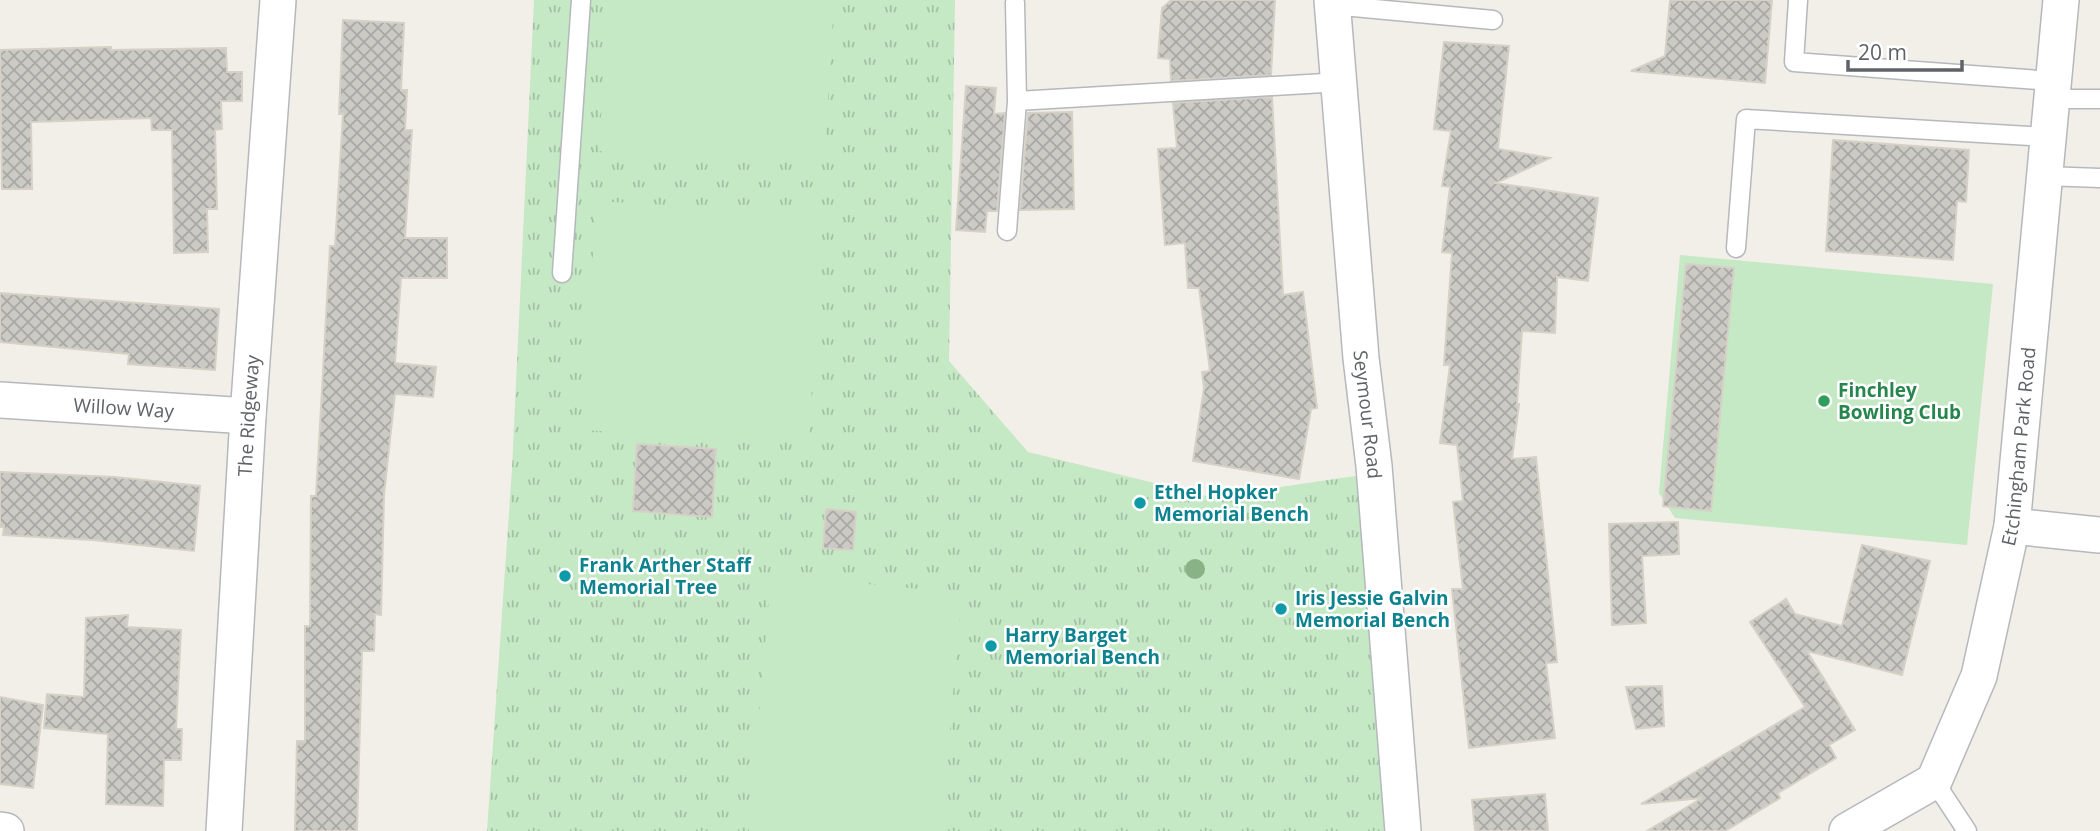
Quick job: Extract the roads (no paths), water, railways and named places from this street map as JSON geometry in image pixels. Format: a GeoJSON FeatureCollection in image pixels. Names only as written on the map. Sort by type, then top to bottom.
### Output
{"type":"FeatureCollection","features":[{"type":"Feature","properties":{"kind":"street","name":"The Ridgeway"},"geometry":{"type":"LineString","coordinates":[[224,831],[248,416],[278,0]]}},
{"type":"Feature","properties":{"kind":"street","name":"Etchingham Park Road"},"geometry":{"type":"LineString","coordinates":[[1934,781],[1979,676],[2012,526],[2061,0]]}},
{"type":"Feature","properties":{"kind":"street","name":"Seymour Road"},"geometry":{"type":"LineString","coordinates":[[1332,3],[1341,82],[1361,358],[1374,466],[1403,831]]}},
{"type":"Feature","properties":{"kind":"street","name":"Willow Way"},"geometry":{"type":"LineString","coordinates":[[0,400],[248,416]]}},
{"type":"Feature","properties":{"kind":"street"},"geometry":{"type":"LineString","coordinates":[[2012,526],[2100,535]]}},
{"type":"Feature","properties":{"kind":"street"},"geometry":{"type":"LineString","coordinates":[[1847,831],[1934,781]]}},
{"type":"Feature","properties":{"kind":"street"},"geometry":{"type":"LineString","coordinates":[[0,830],[6,831]]}},
{"type":"Feature","properties":{"kind":"lane"},"geometry":{"type":"LineString","coordinates":[[562,273],[581,0]]}},
{"type":"Feature","properties":{"kind":"lane"},"geometry":{"type":"LineString","coordinates":[[1798,0],[1794,62],[2052,90],[2100,99]]}},
{"type":"Feature","properties":{"kind":"lane"},"geometry":{"type":"LineString","coordinates":[[1007,231],[1017,100],[1015,3]]}},
{"type":"Feature","properties":{"kind":"lane"},"geometry":{"type":"LineString","coordinates":[[1332,3],[1493,20]]}},
{"type":"Feature","properties":{"kind":"lane"},"geometry":{"type":"LineString","coordinates":[[1017,100],[1341,82]]}},
{"type":"Feature","properties":{"kind":"lane"},"geometry":{"type":"LineString","coordinates":[[1736,248],[1746,119],[2048,137]]}},
{"type":"Feature","properties":{"kind":"lane"},"geometry":{"type":"LineString","coordinates":[[2044,176],[2100,178]]}},
{"type":"Feature","properties":{"kind":"lane"},"geometry":{"type":"LineString","coordinates":[[1934,781],[1967,831]]}},
{"type":"Feature","properties":{"kind":"place","name":"Finchley Bowling Club"},"geometry":{"type":"Point","coordinates":[1824,401]}},
{"type":"Feature","properties":{"kind":"place","name":"Ethel Hopker Memorial Bench"},"geometry":{"type":"Point","coordinates":[1140,503]}},
{"type":"Feature","properties":{"kind":"place","name":"Frank Arther Staff Memorial Tree"},"geometry":{"type":"Point","coordinates":[565,576]}},
{"type":"Feature","properties":{"kind":"place","name":"Iris Jessie Galvin Memorial Bench"},"geometry":{"type":"Point","coordinates":[1281,609]}},
{"type":"Feature","properties":{"kind":"place","name":"Harry Barget Memorial Bench"},"geometry":{"type":"Point","coordinates":[991,646]}}]}
